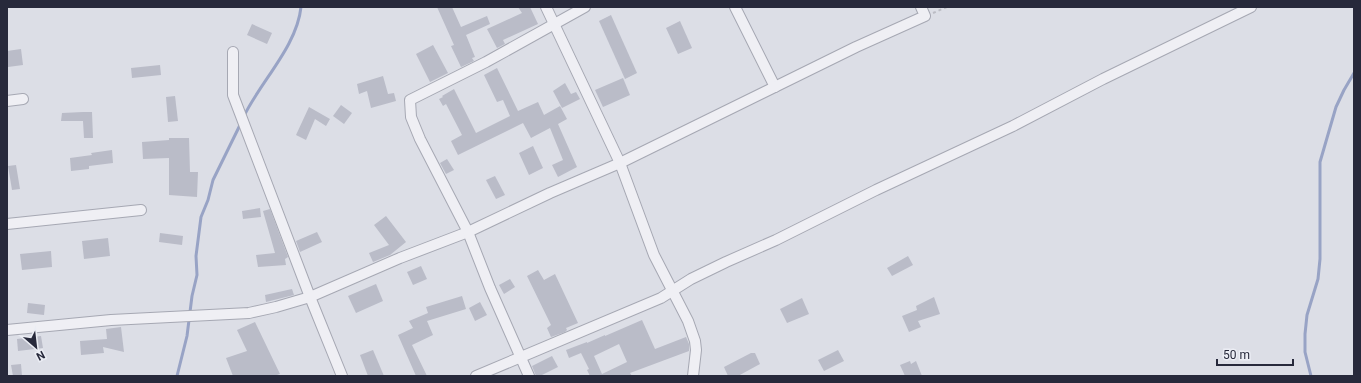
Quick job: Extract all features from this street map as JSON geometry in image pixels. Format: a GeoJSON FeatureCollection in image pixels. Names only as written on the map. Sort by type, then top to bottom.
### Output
{"type":"FeatureCollection","features":[{"type":"Feature","properties":{"kind":"street"},"geometry":{"type":"LineString","coordinates":[[546,7],[620,163],[654,254],[688,321],[695,341],[696,350],[692,376]]}},
{"type":"Feature","properties":{"kind":"street"},"geometry":{"type":"LineString","coordinates":[[528,376],[490,288],[468,232],[420,139],[411,117],[410,100],[486,62],[585,7]]}},
{"type":"Feature","properties":{"kind":"street"},"geometry":{"type":"LineString","coordinates":[[735,7],[775,87]]}},
{"type":"Feature","properties":{"kind":"street"},"geometry":{"type":"LineString","coordinates":[[476,376],[520,356],[661,298],[691,279],[776,240],[889,183],[1013,126],[1104,79],[1251,7]]}},
{"type":"Feature","properties":{"kind":"street"},"geometry":{"type":"LineString","coordinates":[[7,330],[111,320],[249,313],[310,297],[400,258],[468,232],[550,192],[620,163],[856,47],[923,12]]}},
{"type":"Feature","properties":{"kind":"street"},"geometry":{"type":"LineString","coordinates":[[233,52],[233,95],[310,297],[342,376]]}},
{"type":"Feature","properties":{"kind":"street"},"geometry":{"type":"LineString","coordinates":[[7,101],[24,99]]}},
{"type":"Feature","properties":{"kind":"street"},"geometry":{"type":"LineString","coordinates":[[7,224],[141,210]]}},
{"type":"Feature","properties":{"kind":"path"},"geometry":{"type":"LineString","coordinates":[[923,12],[947,7]]}},
{"type":"Feature","properties":{"kind":"building"},"geometry":{"type":"Polygon","coordinates":[[[437,7],[452,7],[461,27],[487,16],[490,24],[466,35],[475,57],[472,58],[474,61],[461,67],[451,46],[454,45],[437,7]]]}},
{"type":"Feature","properties":{"kind":"building"},"geometry":{"type":"Polygon","coordinates":[[[518,7],[530,7],[538,24],[503,40],[505,44],[497,48],[487,29],[522,13],[518,7]]]}},
{"type":"Feature","properties":{"kind":"building"},"geometry":{"type":"Polygon","coordinates":[[[611,15],[637,73],[625,79],[599,21],[611,15]]]}},
{"type":"Feature","properties":{"kind":"building"},"geometry":{"type":"Polygon","coordinates":[[[680,21],[692,48],[678,54],[666,28],[680,21]]]}},
{"type":"Feature","properties":{"kind":"building"},"geometry":{"type":"Polygon","coordinates":[[[252,24],[272,33],[267,44],[247,35],[252,24]]]}},
{"type":"Feature","properties":{"kind":"building"},"geometry":{"type":"Polygon","coordinates":[[[433,45],[448,73],[430,82],[416,54],[433,45]]]}},
{"type":"Feature","properties":{"kind":"building"},"geometry":{"type":"Polygon","coordinates":[[[21,49],[23,65],[8,67],[7,51],[21,49]]]}},
{"type":"Feature","properties":{"kind":"building"},"geometry":{"type":"Polygon","coordinates":[[[160,65],[161,75],[132,78],[131,68],[160,65]]]}},
{"type":"Feature","properties":{"kind":"building"},"geometry":{"type":"Polygon","coordinates":[[[497,68],[518,111],[538,102],[544,115],[560,106],[567,119],[558,124],[577,167],[558,177],[552,165],[563,160],[550,128],[531,138],[523,123],[458,155],[451,141],[462,135],[446,104],[443,106],[439,99],[454,89],[476,133],[510,116],[503,100],[497,102],[484,75],[497,68]]]}},
{"type":"Feature","properties":{"kind":"building"},"geometry":{"type":"Polygon","coordinates":[[[383,76],[388,94],[394,93],[396,101],[371,108],[367,91],[359,94],[357,84],[383,76]]]}},
{"type":"Feature","properties":{"kind":"building"},"geometry":{"type":"Polygon","coordinates":[[[623,78],[630,95],[603,107],[595,90],[623,78]]]}},
{"type":"Feature","properties":{"kind":"building"},"geometry":{"type":"Polygon","coordinates":[[[565,83],[571,94],[576,92],[580,99],[562,108],[553,91],[565,83]]]}},
{"type":"Feature","properties":{"kind":"building"},"geometry":{"type":"Polygon","coordinates":[[[175,96],[178,121],[168,122],[166,97],[175,96]]]}},
{"type":"Feature","properties":{"kind":"building"},"geometry":{"type":"Polygon","coordinates":[[[341,105],[352,113],[344,124],[333,116],[341,105]]]}},
{"type":"Feature","properties":{"kind":"building"},"geometry":{"type":"Polygon","coordinates":[[[309,107],[330,119],[326,126],[315,119],[306,140],[296,135],[309,107]]]}},
{"type":"Feature","properties":{"kind":"building"},"geometry":{"type":"Polygon","coordinates":[[[92,112],[93,138],[84,138],[83,121],[61,121],[62,113],[92,112]]]}},
{"type":"Feature","properties":{"kind":"building"},"geometry":{"type":"Polygon","coordinates":[[[169,138],[189,138],[190,172],[198,172],[197,197],[169,195],[169,158],[143,159],[142,142],[169,140],[169,138]]]}},
{"type":"Feature","properties":{"kind":"building"},"geometry":{"type":"Polygon","coordinates":[[[533,146],[543,168],[529,175],[519,153],[533,146]]]}},
{"type":"Feature","properties":{"kind":"building"},"geometry":{"type":"Polygon","coordinates":[[[112,150],[113,163],[89,166],[89,169],[71,171],[70,158],[112,150]]]}},
{"type":"Feature","properties":{"kind":"building"},"geometry":{"type":"Polygon","coordinates":[[[447,159],[454,170],[446,174],[440,163],[447,159]]]}},
{"type":"Feature","properties":{"kind":"building"},"geometry":{"type":"Polygon","coordinates":[[[16,165],[20,189],[12,190],[8,166],[16,165]]]}},
{"type":"Feature","properties":{"kind":"building"},"geometry":{"type":"Polygon","coordinates":[[[495,176],[505,195],[496,199],[486,180],[495,176]]]}},
{"type":"Feature","properties":{"kind":"building"},"geometry":{"type":"Polygon","coordinates":[[[260,208],[261,217],[243,219],[242,211],[260,208]]]}},
{"type":"Feature","properties":{"kind":"building"},"geometry":{"type":"Polygon","coordinates":[[[270,209],[288,257],[285,259],[286,265],[258,267],[256,255],[275,253],[263,211],[270,209]]]}},
{"type":"Feature","properties":{"kind":"building"},"geometry":{"type":"Polygon","coordinates":[[[386,216],[406,242],[390,255],[373,262],[369,253],[389,245],[374,225],[386,216]]]}},
{"type":"Feature","properties":{"kind":"building"},"geometry":{"type":"Polygon","coordinates":[[[317,232],[322,242],[300,252],[296,241],[317,232]]]}},
{"type":"Feature","properties":{"kind":"building"},"geometry":{"type":"Polygon","coordinates":[[[160,233],[183,236],[182,245],[159,242],[160,233]]]}},
{"type":"Feature","properties":{"kind":"building"},"geometry":{"type":"Polygon","coordinates":[[[108,238],[110,256],[84,259],[82,241],[108,238]]]}},
{"type":"Feature","properties":{"kind":"building"},"geometry":{"type":"Polygon","coordinates":[[[51,251],[52,267],[22,270],[20,254],[51,251]]]}},
{"type":"Feature","properties":{"kind":"building"},"geometry":{"type":"Polygon","coordinates":[[[908,256],[913,265],[892,276],[887,268],[908,256]]]}},
{"type":"Feature","properties":{"kind":"building"},"geometry":{"type":"Polygon","coordinates":[[[421,266],[427,279],[413,285],[407,272],[421,266]]]}},
{"type":"Feature","properties":{"kind":"building"},"geometry":{"type":"Polygon","coordinates":[[[538,270],[544,280],[555,274],[578,323],[566,328],[567,330],[565,332],[551,337],[547,328],[551,325],[527,276],[538,270]]]}},
{"type":"Feature","properties":{"kind":"building"},"geometry":{"type":"Polygon","coordinates":[[[510,279],[515,287],[504,294],[499,285],[510,279]]]}},
{"type":"Feature","properties":{"kind":"building"},"geometry":{"type":"Polygon","coordinates":[[[376,284],[383,301],[356,313],[348,296],[376,284]]]}},
{"type":"Feature","properties":{"kind":"building"},"geometry":{"type":"Polygon","coordinates":[[[292,289],[294,295],[266,302],[265,295],[292,289]]]}},
{"type":"Feature","properties":{"kind":"building"},"geometry":{"type":"Polygon","coordinates":[[[462,296],[466,309],[427,321],[433,335],[412,345],[427,376],[416,376],[398,335],[413,328],[409,321],[428,313],[426,307],[462,296]]]}},
{"type":"Feature","properties":{"kind":"building"},"geometry":{"type":"Polygon","coordinates":[[[934,297],[940,314],[918,321],[921,327],[909,332],[902,316],[917,310],[916,306],[934,297]]]}},
{"type":"Feature","properties":{"kind":"building"},"geometry":{"type":"Polygon","coordinates":[[[802,298],[809,314],[787,323],[780,309],[802,298]]]}},
{"type":"Feature","properties":{"kind":"building"},"geometry":{"type":"Polygon","coordinates":[[[480,302],[487,315],[475,321],[469,308],[480,302]]]}},
{"type":"Feature","properties":{"kind":"building"},"geometry":{"type":"Polygon","coordinates":[[[28,303],[45,305],[44,315],[27,313],[28,303]]]}},
{"type":"Feature","properties":{"kind":"building"},"geometry":{"type":"Polygon","coordinates":[[[642,320],[655,349],[686,337],[689,344],[689,351],[630,373],[632,376],[590,376],[587,370],[589,369],[581,353],[569,358],[566,350],[605,336],[642,320]],[[619,344],[594,356],[602,374],[627,362],[619,344]]]}},
{"type":"Feature","properties":{"kind":"building"},"geometry":{"type":"Polygon","coordinates":[[[255,322],[280,374],[274,376],[233,376],[226,358],[247,351],[237,330],[255,322]]]}},
{"type":"Feature","properties":{"kind":"building"},"geometry":{"type":"Polygon","coordinates":[[[121,327],[124,352],[103,347],[104,353],[81,355],[80,341],[107,339],[106,329],[121,327]]]}},
{"type":"Feature","properties":{"kind":"building"},"geometry":{"type":"Polygon","coordinates":[[[41,336],[43,348],[18,351],[17,339],[41,336]]]}},
{"type":"Feature","properties":{"kind":"building"},"geometry":{"type":"Polygon","coordinates":[[[373,350],[384,376],[368,376],[360,355],[373,350]]]}},
{"type":"Feature","properties":{"kind":"building"},"geometry":{"type":"Polygon","coordinates":[[[838,350],[844,361],[824,371],[818,360],[838,350]]]}},
{"type":"Feature","properties":{"kind":"building"},"geometry":{"type":"Polygon","coordinates":[[[751,353],[755,353],[760,364],[738,376],[728,376],[724,367],[751,353]]]}},
{"type":"Feature","properties":{"kind":"building"},"geometry":{"type":"Polygon","coordinates":[[[552,356],[558,367],[540,376],[536,376],[532,366],[552,356]]]}},
{"type":"Feature","properties":{"kind":"building"},"geometry":{"type":"Polygon","coordinates":[[[910,361],[911,364],[916,361],[922,376],[905,376],[900,365],[910,361]]]}},
{"type":"Feature","properties":{"kind":"building"},"geometry":{"type":"Polygon","coordinates":[[[21,364],[22,376],[13,376],[11,365],[21,364]]]}},
{"type":"Feature","properties":{"kind":"waterway"},"geometry":{"type":"LineString","coordinates":[[244,116],[293,36],[301,7]]}},
{"type":"Feature","properties":{"kind":"waterway"},"geometry":{"type":"LineString","coordinates":[[1311,376],[1305,352],[1305,334],[1307,315],[1318,279],[1320,259],[1320,162],[1336,107],[1354,73]]}},
{"type":"Feature","properties":{"kind":"waterway"},"geometry":{"type":"LineString","coordinates":[[177,376],[187,336],[192,296],[197,275],[196,256],[201,217],[208,200],[213,180],[241,123]]}}]}
